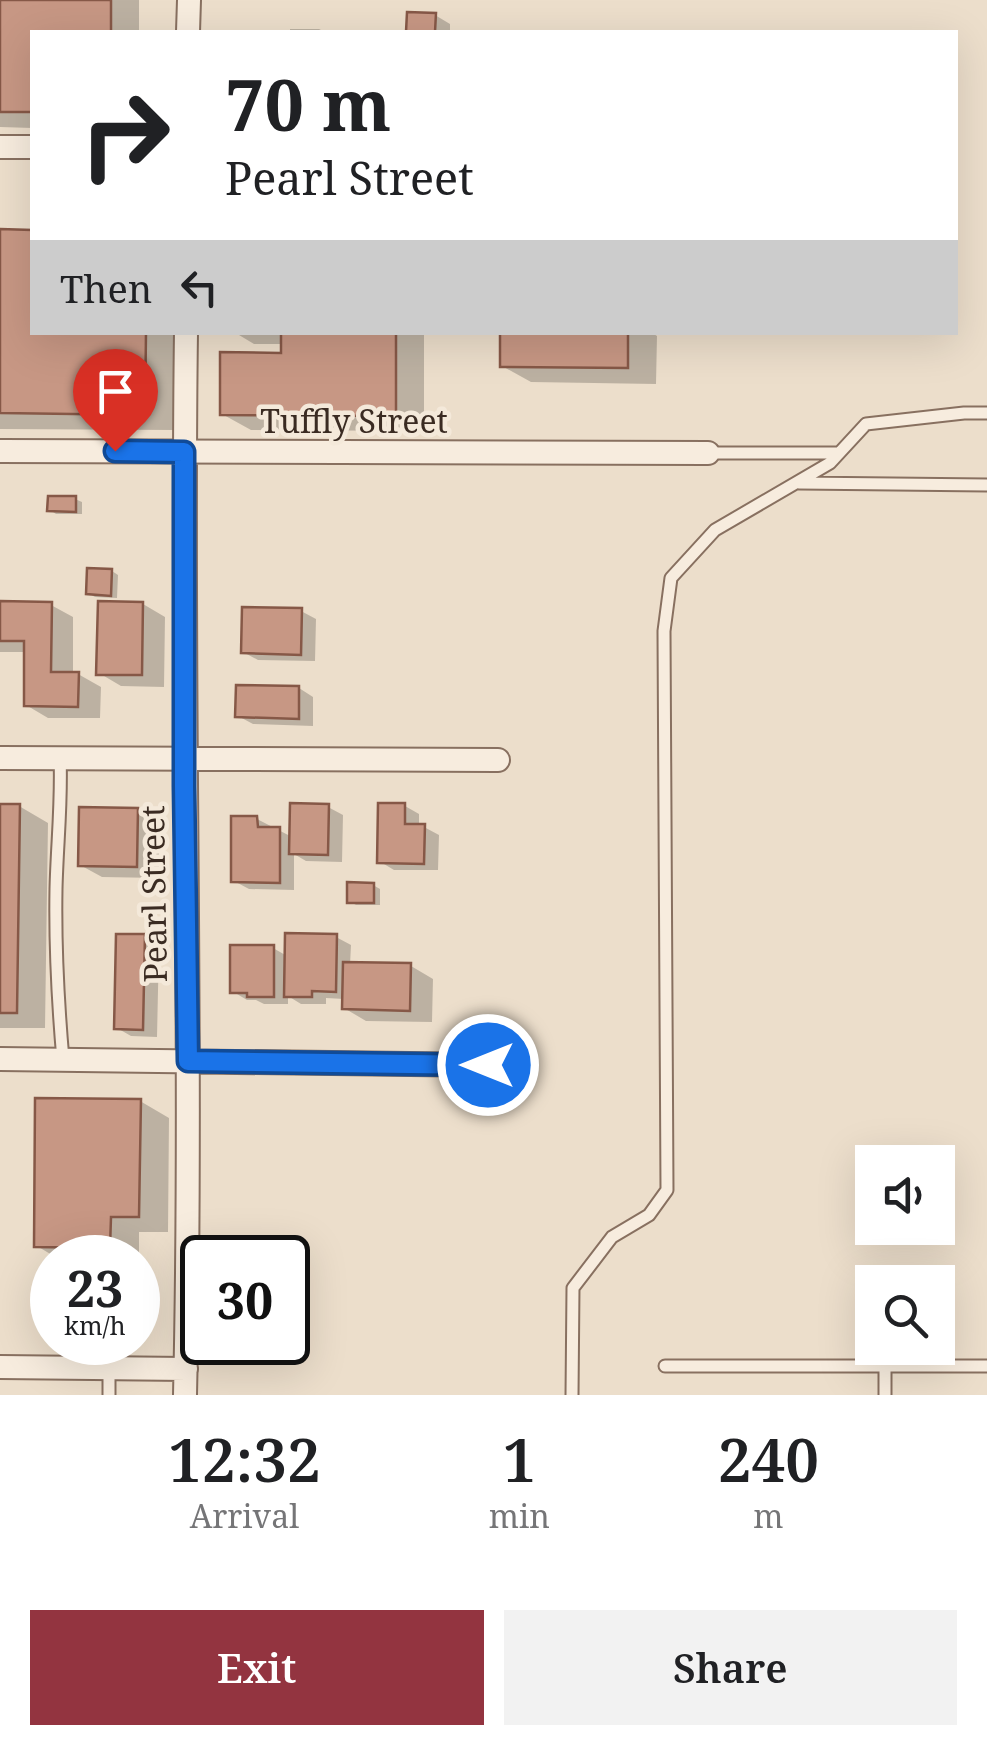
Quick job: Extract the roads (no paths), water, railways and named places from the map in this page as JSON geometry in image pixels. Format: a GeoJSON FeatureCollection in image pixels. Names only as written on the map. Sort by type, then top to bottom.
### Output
{"type":"FeatureCollection","features":[{"type":"Feature","properties":{"kind":"street"},"geometry":{"type":"LineString","coordinates":[[188,0],[188,30]]}},
{"type":"Feature","properties":{"kind":"street"},"geometry":{"type":"LineString","coordinates":[[0,147],[30,147]]}},
{"type":"Feature","properties":{"kind":"street","name":"Pearl Street"},"geometry":{"type":"LineString","coordinates":[[185,1395],[186,335]]}},
{"type":"Feature","properties":{"kind":"street","name":"Tuffly Street"},"geometry":{"type":"LineString","coordinates":[[0,451],[708,454]]}},
{"type":"Feature","properties":{"kind":"street"},"geometry":{"type":"LineString","coordinates":[[0,758],[498,760]]}},
{"type":"Feature","properties":{"kind":"street"},"geometry":{"type":"LineString","coordinates":[[0,1059],[488,1065]]}},
{"type":"Feature","properties":{"kind":"street"},"geometry":{"type":"LineString","coordinates":[[0,1368],[186,1369]]}},
{"type":"Feature","properties":{"kind":"lane"},"geometry":{"type":"LineString","coordinates":[[572,1395],[573,1288],[612,1236],[649,1215],[667,1190],[664,632],[672,578],[714,530],[830,463],[866,424],[987,413]]}},
{"type":"Feature","properties":{"kind":"lane"},"geometry":{"type":"LineString","coordinates":[[708,454],[839,452]]}},
{"type":"Feature","properties":{"kind":"lane"},"geometry":{"type":"LineString","coordinates":[[794,483],[987,485]]}},
{"type":"Feature","properties":{"kind":"lane"},"geometry":{"type":"LineString","coordinates":[[60,757],[56,951],[63,1060]]}},
{"type":"Feature","properties":{"kind":"lane"},"geometry":{"type":"LineString","coordinates":[[666,1366],[987,1366]]}},
{"type":"Feature","properties":{"kind":"lane"},"geometry":{"type":"LineString","coordinates":[[885,1366],[885,1395]]}},
{"type":"Feature","properties":{"kind":"lane"},"geometry":{"type":"LineString","coordinates":[[108,1395],[109,1368]]}}]}
